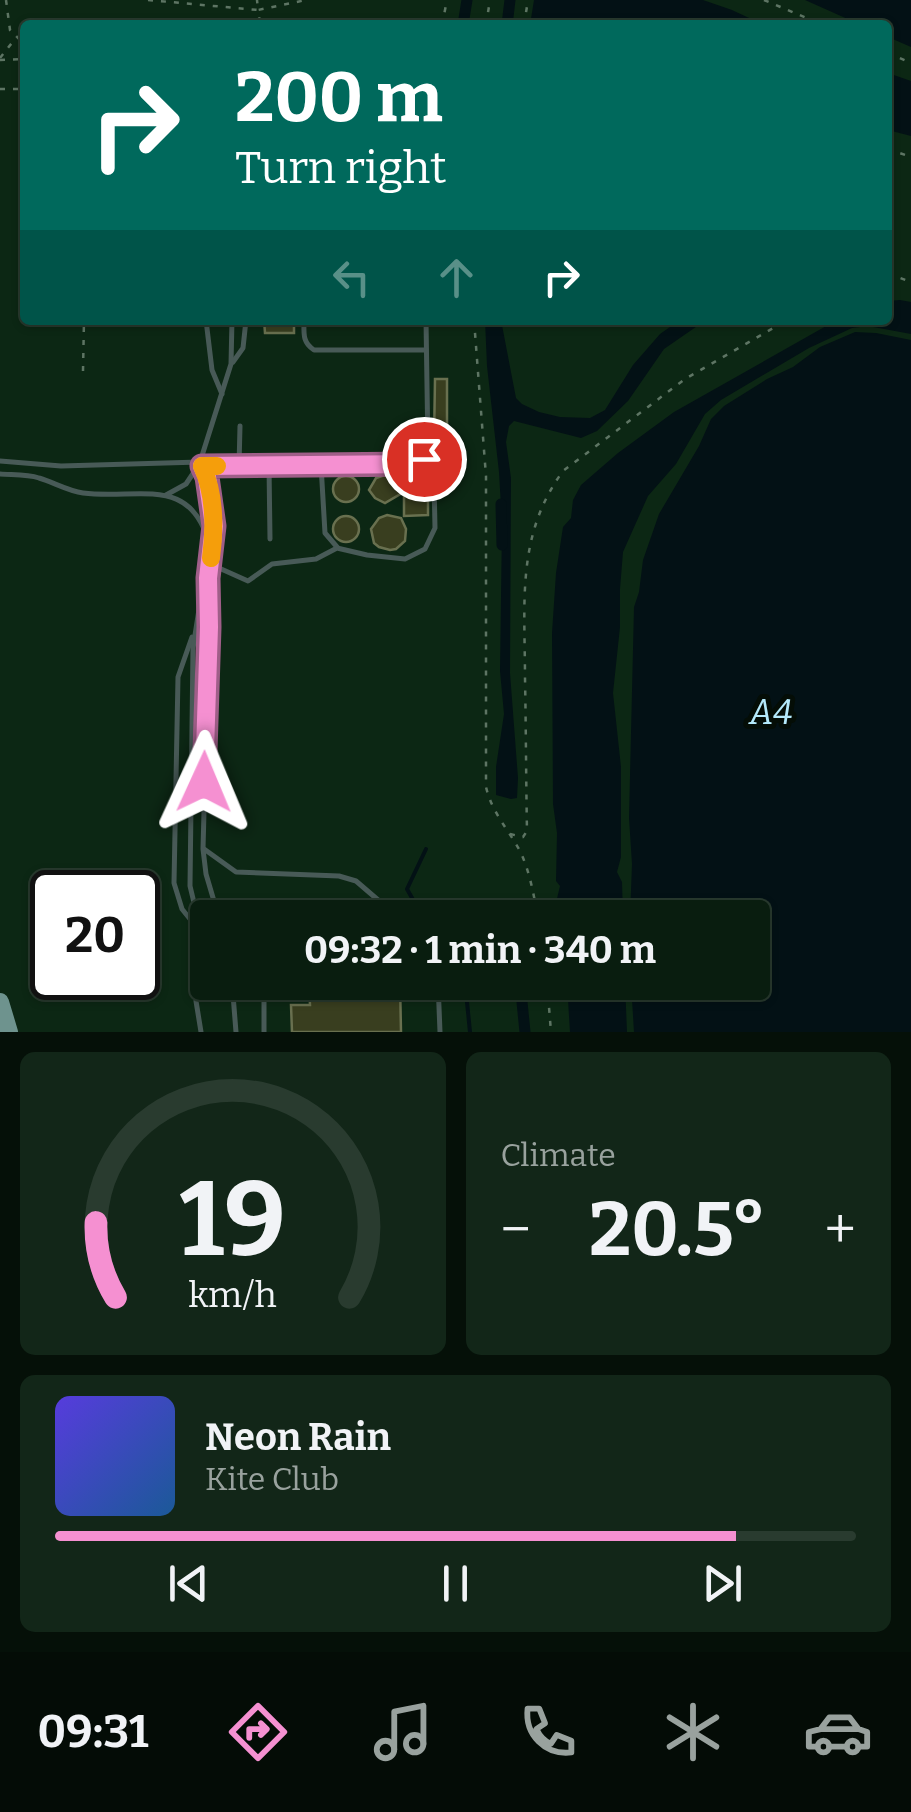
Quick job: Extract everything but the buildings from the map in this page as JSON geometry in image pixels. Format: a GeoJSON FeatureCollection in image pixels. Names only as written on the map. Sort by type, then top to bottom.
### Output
{"type":"FeatureCollection","features":[{"type":"Feature","properties":{"kind":"main road"},"geometry":{"type":"LineString","coordinates":[[0,1002],[9,1032]]}},
{"type":"Feature","properties":{"kind":"lane"},"geometry":{"type":"LineString","coordinates":[[207,325],[212,370],[222,394]]}},
{"type":"Feature","properties":{"kind":"lane"},"geometry":{"type":"LineString","coordinates":[[232,325],[232,364]]}},
{"type":"Feature","properties":{"kind":"lane"},"geometry":{"type":"LineString","coordinates":[[166,495],[186,484],[201,464],[232,364],[243,348],[245,325]]}},
{"type":"Feature","properties":{"kind":"lane"},"geometry":{"type":"LineString","coordinates":[[304,325],[304,340],[314,350],[426,350]]}},
{"type":"Feature","properties":{"kind":"lane"},"geometry":{"type":"LineString","coordinates":[[0,461],[62,466],[420,464],[428,451],[426,325]]}},
{"type":"Feature","properties":{"kind":"lane"},"geometry":{"type":"LineString","coordinates":[[240,426],[240,466]]}},
{"type":"Feature","properties":{"kind":"lane"},"geometry":{"type":"LineString","coordinates":[[320,465],[325,533],[338,548],[405,559],[424,549],[435,528],[434,480],[424,459]]}},
{"type":"Feature","properties":{"kind":"lane"},"geometry":{"type":"LineString","coordinates":[[190,920],[182,910],[174,883],[178,677],[212,556],[214,526],[207,477],[201,464]]}},
{"type":"Feature","properties":{"kind":"lane"},"geometry":{"type":"LineString","coordinates":[[269,466],[270,540]]}},
{"type":"Feature","properties":{"kind":"lane"},"geometry":{"type":"LineString","coordinates":[[0,474],[36,476],[80,493],[166,495],[194,509],[204,526],[212,556]]}},
{"type":"Feature","properties":{"kind":"lane"},"geometry":{"type":"LineString","coordinates":[[210,564],[248,580],[272,564],[316,559],[338,548]]}},
{"type":"Feature","properties":{"kind":"lane"},"geometry":{"type":"LineString","coordinates":[[208,578],[203,849],[214,900]]}},
{"type":"Feature","properties":{"kind":"lane"},"geometry":{"type":"LineString","coordinates":[[193,900],[190,886],[196,624]]}},
{"type":"Feature","properties":{"kind":"lane"},"geometry":{"type":"LineString","coordinates":[[203,849],[236,872],[339,876],[356,881],[378,900]]}},
{"type":"Feature","properties":{"kind":"lane"},"geometry":{"type":"LineString","coordinates":[[196,1000],[201,1032]]}},
{"type":"Feature","properties":{"kind":"lane"},"geometry":{"type":"LineString","coordinates":[[233,1000],[236,1032]]}},
{"type":"Feature","properties":{"kind":"lane"},"geometry":{"type":"LineString","coordinates":[[264,1000],[264,1032]]}},
{"type":"Feature","properties":{"kind":"lane"},"geometry":{"type":"LineString","coordinates":[[439,1000],[440,1032]]}},
{"type":"Feature","properties":{"kind":"path"},"geometry":{"type":"LineString","coordinates":[[6,0],[10,30],[20,41]]}},
{"type":"Feature","properties":{"kind":"path"},"geometry":{"type":"LineString","coordinates":[[148,0],[258,10],[306,0]]}},
{"type":"Feature","properties":{"kind":"path"},"geometry":{"type":"LineString","coordinates":[[257,0],[259,20]]}},
{"type":"Feature","properties":{"kind":"path"},"geometry":{"type":"LineString","coordinates":[[764,0],[811,20]]}},
{"type":"Feature","properties":{"kind":"path"},"geometry":{"type":"LineString","coordinates":[[0,59],[16,38]]}},
{"type":"Feature","properties":{"kind":"path"},"geometry":{"type":"LineString","coordinates":[[83,371],[84,325]]}},
{"type":"Feature","properties":{"kind":"path"},"geometry":{"type":"LineString","coordinates":[[474,325],[486,476],[486,787],[496,815],[524,859],[534,900]]}},
{"type":"Feature","properties":{"kind":"path"},"geometry":{"type":"LineString","coordinates":[[510,834],[523,837],[527,831],[524,573],[534,529],[554,484],[563,471],[684,379],[778,325]]}},
{"type":"Feature","properties":{"kind":"path"},"geometry":{"type":"LineString","coordinates":[[548,1000],[551,1032]]}},
{"type":"Feature","properties":{"kind":"water"},"geometry":{"type":"Polygon","coordinates":[[[534,0],[703,0],[753,20],[531,20],[534,0]]]}},
{"type":"Feature","properties":{"kind":"water"},"geometry":{"type":"Polygon","coordinates":[[[805,0],[911,0],[911,47],[892,39],[892,20],[850,20],[805,0]]]}},
{"type":"Feature","properties":{"kind":"water"},"geometry":{"type":"Polygon","coordinates":[[[892,74],[911,81],[911,136],[892,131],[892,74]]]}},
{"type":"Feature","properties":{"kind":"water"},"geometry":{"type":"Polygon","coordinates":[[[892,301],[911,302],[911,334],[868,326],[852,328],[809,348],[721,400],[705,414],[676,464],[648,496],[623,552],[613,693],[621,767],[621,857],[617,872],[623,900],[557,900],[560,886],[556,881],[553,804],[552,633],[563,527],[571,518],[573,500],[581,485],[674,412],[828,325],[892,325],[892,301]]]}},
{"type":"Feature","properties":{"kind":"water"},"geometry":{"type":"Polygon","coordinates":[[[485,325],[502,325],[516,398],[539,412],[590,418],[605,410],[633,365],[660,334],[673,325],[699,325],[664,349],[628,401],[597,431],[581,438],[514,421],[509,426],[506,442],[511,478],[510,673],[518,778],[517,798],[511,799],[496,795],[504,714],[500,671],[502,524],[485,325]]]}},
{"type":"Feature","properties":{"kind":"water","name":"A4"},"geometry":{"type":"Polygon","coordinates":[[[855,332],[911,340],[911,1032],[634,1032],[632,1000],[770,1000],[770,900],[631,900],[634,607],[643,560],[659,514],[711,419],[724,406],[820,347],[855,332]]]}},
{"type":"Feature","properties":{"kind":"water"},"geometry":{"type":"Polygon","coordinates":[[[568,1000],[626,1000],[627,1032],[570,1032],[568,1000]]]}},
{"type":"Feature","properties":{"kind":"waterway"},"geometry":{"type":"LineString","coordinates":[[464,20],[467,0]]}},
{"type":"Feature","properties":{"kind":"waterway"},"geometry":{"type":"LineString","coordinates":[[508,20],[510,0]]}},
{"type":"Feature","properties":{"kind":"waterway"},"geometry":{"type":"LineString","coordinates":[[501,504],[502,545]]}},
{"type":"Feature","properties":{"kind":"waterway"},"geometry":{"type":"LineString","coordinates":[[413,900],[407,889],[426,849]]}},
{"type":"Feature","properties":{"kind":"waterway"},"geometry":{"type":"LineString","coordinates":[[467,1000],[470,1032]]}},
{"type":"Feature","properties":{"kind":"waterway"},"geometry":{"type":"LineString","coordinates":[[522,1000],[525,1032]]}},
{"type":"Feature","properties":{"kind":"slow traffic"},"geometry":{"type":"LineString","coordinates":[[211,558],[214,526],[202,466],[217,466]]}},
{"type":"Feature","properties":{"kind":"route"},"geometry":{"type":"LineString","coordinates":[[204,782],[208,578],[214,526],[202,466],[420,464],[424,459]]}}]}
